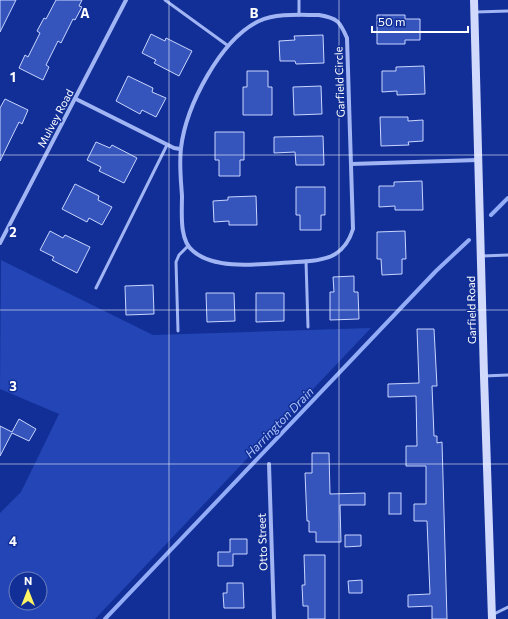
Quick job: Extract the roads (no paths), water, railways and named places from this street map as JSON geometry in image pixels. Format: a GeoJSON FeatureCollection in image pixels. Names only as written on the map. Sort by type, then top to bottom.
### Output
{"type":"FeatureCollection","features":[{"type":"Feature","properties":{"kind":"main road","name":"Garfield Road"},"geometry":{"type":"LineString","coordinates":[[474,0],[492,617]]}},
{"type":"Feature","properties":{"kind":"street","name":"Mulvey Road"},"geometry":{"type":"LineString","coordinates":[[0,243],[126,0]]}},
{"type":"Feature","properties":{"kind":"street","name":"Garfield Circle"},"geometry":{"type":"LineString","coordinates":[[299,15],[324,16],[339,21],[347,38],[353,229],[350,240],[343,249],[336,254],[323,259],[227,264],[213,262],[200,256],[188,246],[185,239],[180,149],[186,122],[193,102],[228,45],[260,21],[281,16],[299,15]]}},
{"type":"Feature","properties":{"kind":"street"},"geometry":{"type":"LineString","coordinates":[[76,98],[167,145],[180,149]]}},
{"type":"Feature","properties":{"kind":"street"},"geometry":{"type":"LineString","coordinates":[[351,164],[479,160]]}},
{"type":"Feature","properties":{"kind":"street","name":"Otto Street"},"geometry":{"type":"LineString","coordinates":[[269,464],[274,619]]}},
{"type":"Feature","properties":{"kind":"lane"},"geometry":{"type":"LineString","coordinates":[[165,0],[228,45]]}},
{"type":"Feature","properties":{"kind":"lane"},"geometry":{"type":"LineString","coordinates":[[299,0],[299,15]]}},
{"type":"Feature","properties":{"kind":"lane"},"geometry":{"type":"LineString","coordinates":[[474,12],[508,11]]}},
{"type":"Feature","properties":{"kind":"lane"},"geometry":{"type":"LineString","coordinates":[[96,288],[167,145]]}},
{"type":"Feature","properties":{"kind":"lane"},"geometry":{"type":"LineString","coordinates":[[178,331],[176,262],[179,255],[188,246]]}},
{"type":"Feature","properties":{"kind":"lane"},"geometry":{"type":"LineString","coordinates":[[481,256],[508,255]]}},
{"type":"Feature","properties":{"kind":"lane"},"geometry":{"type":"LineString","coordinates":[[306,261],[308,327]]}},
{"type":"Feature","properties":{"kind":"lane"},"geometry":{"type":"LineString","coordinates":[[484,376],[508,375]]}},
{"type":"Feature","properties":{"kind":"lane"},"geometry":{"type":"LineString","coordinates":[[492,617],[508,607]]}},
{"type":"Feature","properties":{"kind":"waterway","name":"Harrington Drain"},"geometry":{"type":"LineString","coordinates":[[491,215],[508,198]]}},
{"type":"Feature","properties":{"kind":"waterway","name":"Harrington Drain"},"geometry":{"type":"LineString","coordinates":[[105,619],[436,271],[469,240]]}}]}
